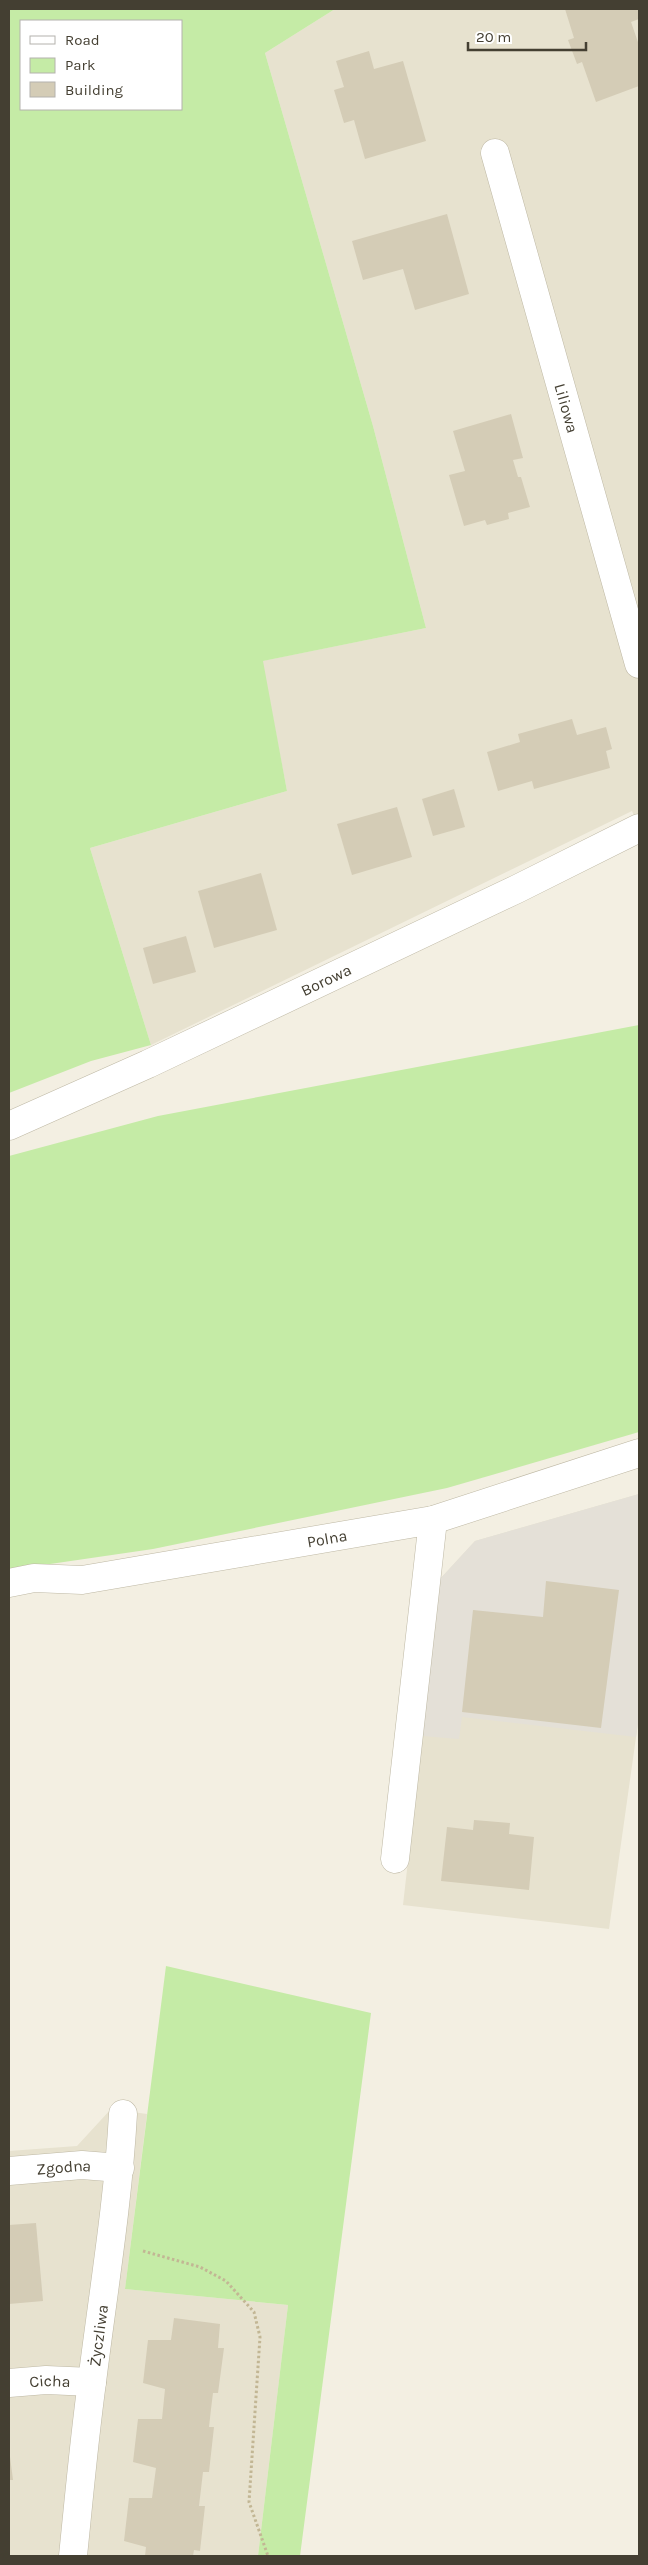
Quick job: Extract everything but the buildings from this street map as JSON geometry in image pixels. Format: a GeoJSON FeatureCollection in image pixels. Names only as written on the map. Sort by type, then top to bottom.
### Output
{"type":"FeatureCollection","features":[{"type":"Feature","properties":{"kind":"street","name":"Liliowa"},"geometry":{"type":"LineString","coordinates":[[495,153],[639,664]]}},
{"type":"Feature","properties":{"kind":"street","name":"Borowa"},"geometry":{"type":"LineString","coordinates":[[9,1126],[148,1064],[517,889],[639,828]]}},
{"type":"Feature","properties":{"kind":"street","name":"Polna"},"geometry":{"type":"LineString","coordinates":[[9,1582],[34,1578],[82,1580],[433,1520],[639,1453]]}},
{"type":"Feature","properties":{"kind":"street"},"geometry":{"type":"LineString","coordinates":[[395,1859],[433,1520]]}},
{"type":"Feature","properties":{"kind":"street","name":"Życzliwa"},"geometry":{"type":"LineString","coordinates":[[73,2556],[92,2382],[120,2168],[123,2114]]}},
{"type":"Feature","properties":{"kind":"street","name":"Zgodna"},"geometry":{"type":"LineString","coordinates":[[9,2171],[82,2165],[120,2168]]}},
{"type":"Feature","properties":{"kind":"street","name":"Cicha"},"geometry":{"type":"LineString","coordinates":[[9,2383],[46,2380],[92,2382]]}},
{"type":"Feature","properties":{"kind":"path"},"geometry":{"type":"LineString","coordinates":[[111,2242],[200,2267],[226,2281],[254,2312],[260,2337],[249,2502],[268,2556]]}},
{"type":"Feature","properties":{"kind":"shaded area"},"geometry":{"type":"Polygon","coordinates":[[[335,9],[639,9],[639,827],[632,811],[151,1045],[90,848],[287,791],[262,661],[426,628],[373,426],[265,53],[335,9]]]}},
{"type":"Feature","properties":{"kind":"shaded area"},"geometry":{"type":"Polygon","coordinates":[[[639,1494],[639,1716],[609,1929],[403,1905],[440,1579],[475,1541],[639,1494]]]}},
{"type":"Feature","properties":{"kind":"shaded area"},"geometry":{"type":"Polygon","coordinates":[[[639,1494],[639,1716],[636,1737],[462,1717],[459,1739],[422,1736],[440,1579],[475,1541],[639,1494]]]}},
{"type":"Feature","properties":{"kind":"shaded area"},"geometry":{"type":"Polygon","coordinates":[[[111,2109],[147,2114],[125,2289],[288,2305],[258,2556],[9,2556],[9,2151],[77,2146],[111,2109]]]}},
{"type":"Feature","properties":{"kind":"green space"},"geometry":{"type":"Polygon","coordinates":[[[9,9],[335,9],[265,53],[373,426],[426,628],[263,661],[287,791],[90,848],[151,1045],[91,1061],[9,1093],[9,9]]]}},
{"type":"Feature","properties":{"kind":"green space"},"geometry":{"type":"Polygon","coordinates":[[[639,1025],[639,1432],[447,1488],[153,1549],[9,1570],[9,1156],[158,1116],[639,1025]]]}},
{"type":"Feature","properties":{"kind":"green space"},"geometry":{"type":"Polygon","coordinates":[[[166,1966],[371,2013],[300,2556],[258,2556],[288,2305],[125,2289],[166,1966]]]}}]}
